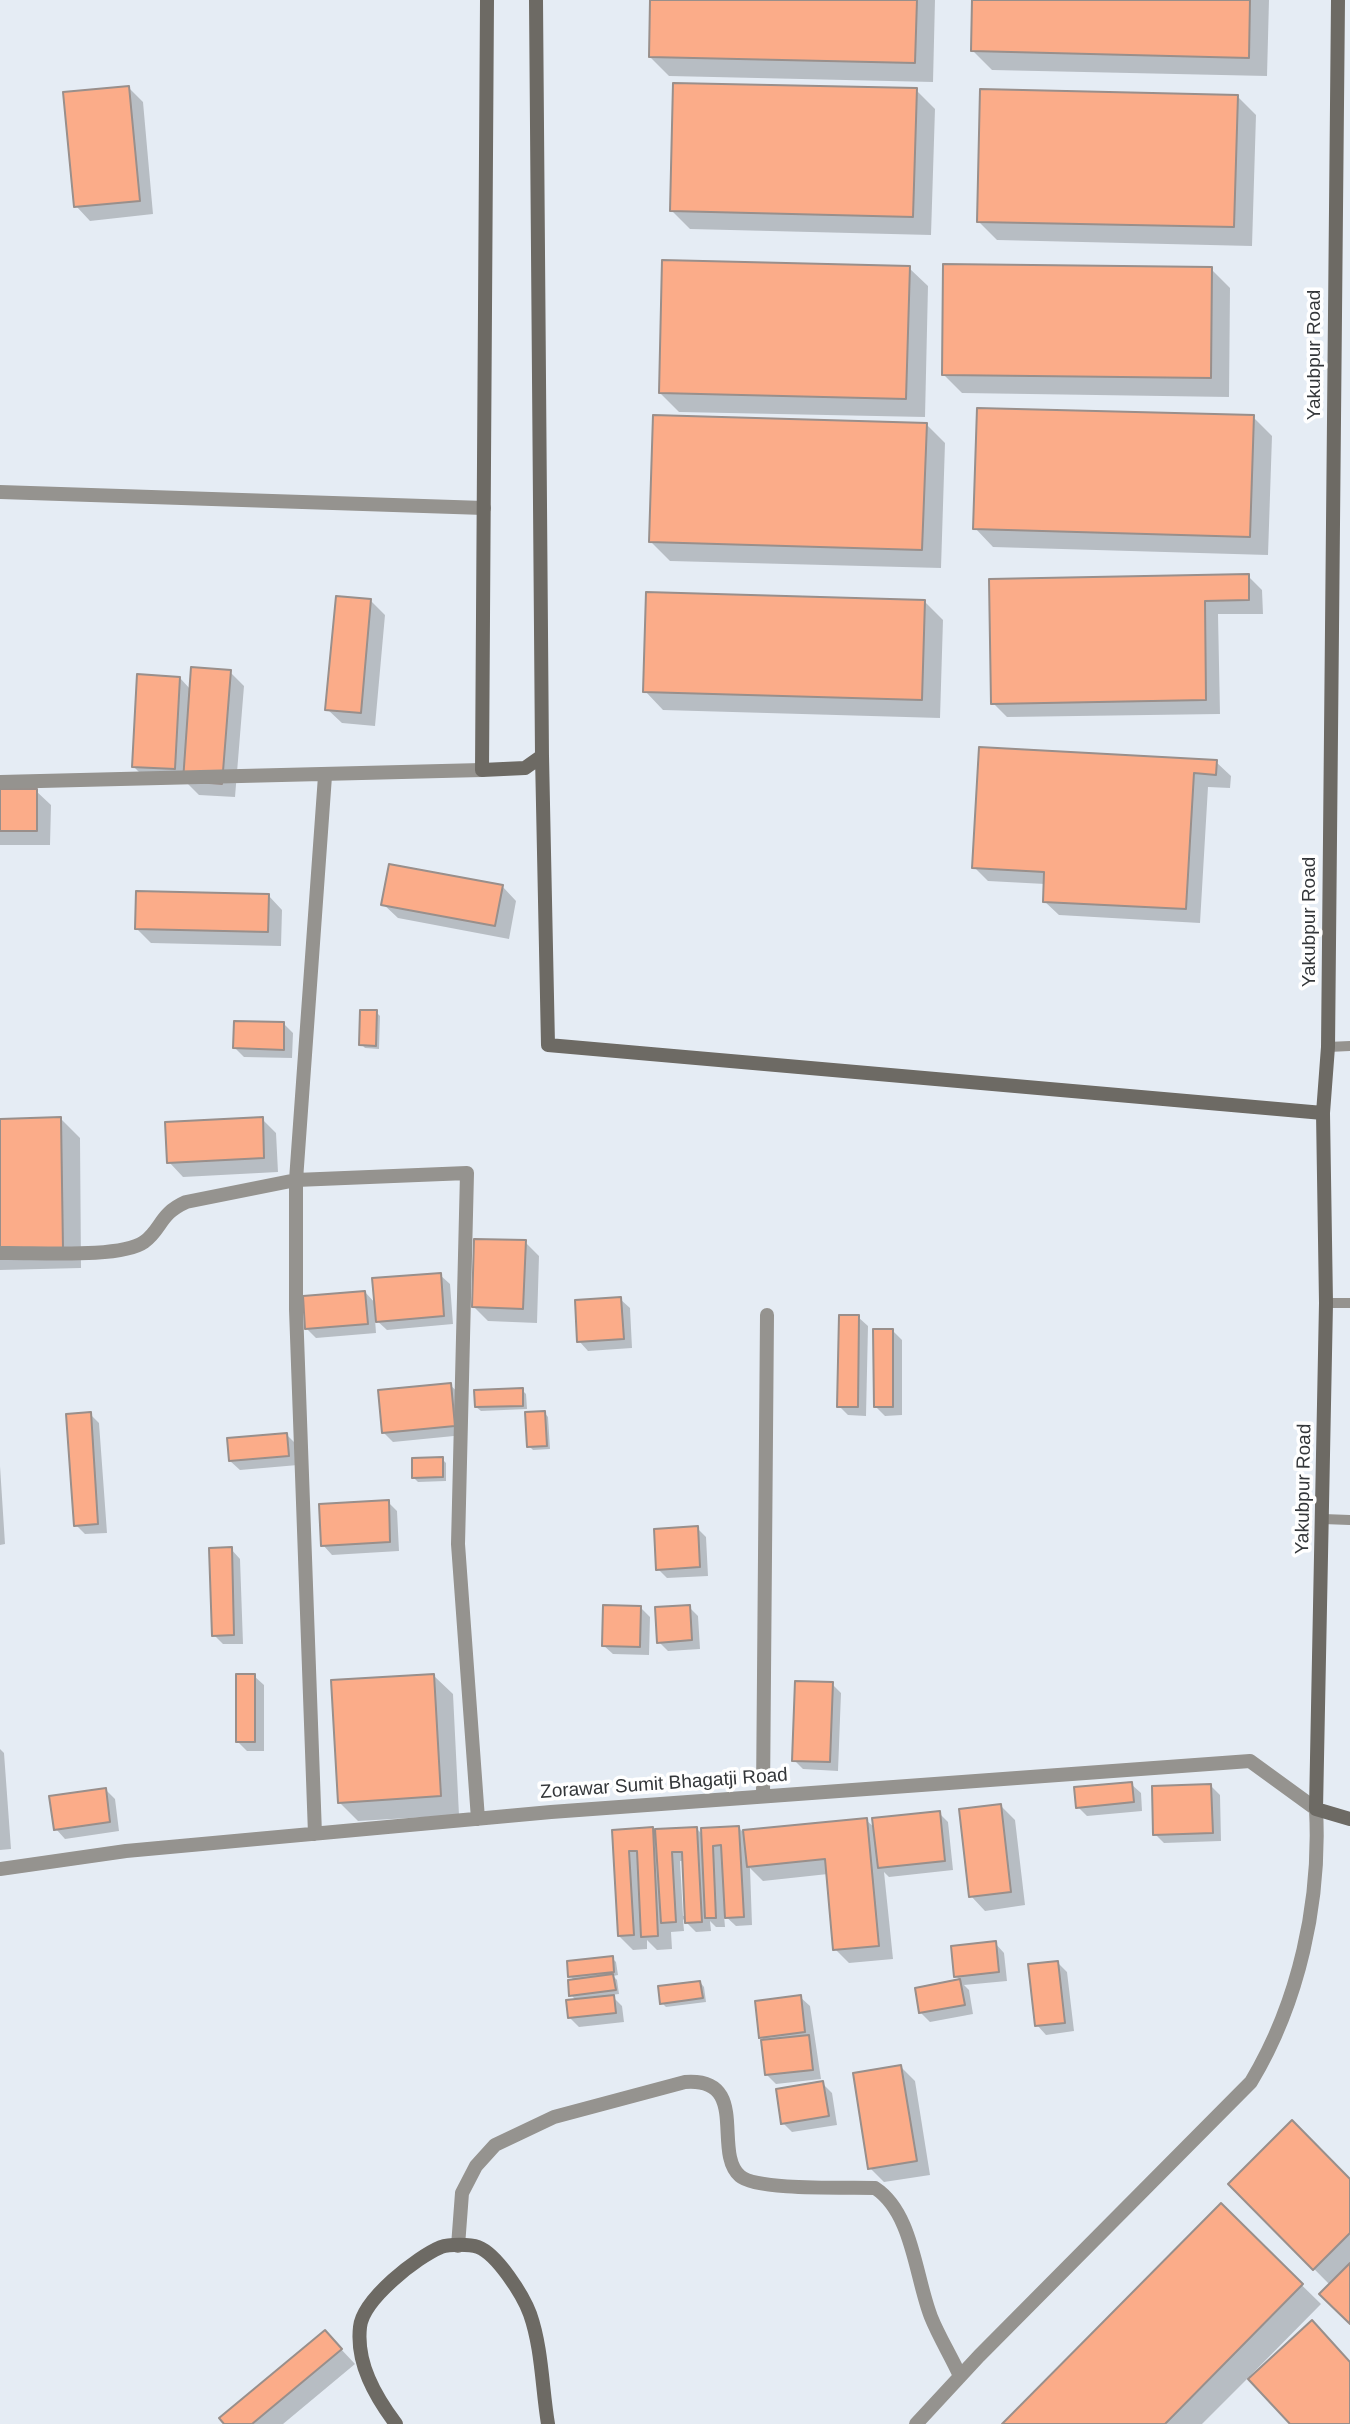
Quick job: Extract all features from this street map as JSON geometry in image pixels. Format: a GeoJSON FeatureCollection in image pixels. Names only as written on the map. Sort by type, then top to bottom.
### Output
{"type":"FeatureCollection","features":[{"type":"Feature","properties":{"kind":"street"},"geometry":{"type":"LineString","coordinates":[[482,770],[487,0]]}},
{"type":"Feature","properties":{"kind":"street"},"geometry":{"type":"LineString","coordinates":[[536,0],[542,756],[548,1045],[1323,1113]]}},
{"type":"Feature","properties":{"kind":"street","name":"Yakubpur Road"},"geometry":{"type":"LineString","coordinates":[[1316,1809],[1326,1303],[1323,1113],[1328,1046],[1342,265],[1338,0]]}},
{"type":"Feature","properties":{"kind":"street"},"geometry":{"type":"LineString","coordinates":[[0,492],[484,508]]}},
{"type":"Feature","properties":{"kind":"street"},"geometry":{"type":"LineString","coordinates":[[0,782],[325,776],[525,768],[542,756]]}},
{"type":"Feature","properties":{"kind":"street"},"geometry":{"type":"LineString","coordinates":[[315,1834],[296,1309],[296,1181],[325,776]]}},
{"type":"Feature","properties":{"kind":"street"},"geometry":{"type":"LineString","coordinates":[[0,1253],[125,1251],[145,1241],[169,1209],[186,1202],[296,1181],[467,1173],[458,1544],[478,1819]]}},
{"type":"Feature","properties":{"kind":"street"},"geometry":{"type":"LineString","coordinates":[[763,1795],[766,1315]]}},
{"type":"Feature","properties":{"kind":"street","name":"Zorawar Sumit Bhagatji Road"},"geometry":{"type":"LineString","coordinates":[[0,1869],[125,1852],[478,1819],[763,1795],[1250,1761],[1316,1809]]}},
{"type":"Feature","properties":{"kind":"street"},"geometry":{"type":"LineString","coordinates":[[916,2424],[960,2376],[1251,2082],[1274,2043],[1289,2004],[1310,1918],[1318,1847],[1316,1809],[1350,1819]]}},
{"type":"Feature","properties":{"kind":"street"},"geometry":{"type":"LineString","coordinates":[[458,2246],[462,2193],[476,2166],[495,2145],[554,2117],[685,2082],[703,2081],[717,2089],[725,2108],[732,2159],[738,2175],[749,2182],[782,2186],[875,2188],[887,2196],[900,2217],[931,2317],[960,2376]]}},
{"type":"Feature","properties":{"kind":"street"},"geometry":{"type":"LineString","coordinates":[[396,2424],[377,2400],[359,2352],[360,2323],[384,2287],[417,2260],[444,2245],[479,2247],[507,2272],[529,2312],[548,2424]]}},
{"type":"Feature","properties":{"kind":"lane"},"geometry":{"type":"LineString","coordinates":[[1328,1046],[1350,1046]]}},
{"type":"Feature","properties":{"kind":"lane"},"geometry":{"type":"LineString","coordinates":[[1326,1303],[1350,1303]]}},
{"type":"Feature","properties":{"kind":"lane"},"geometry":{"type":"LineString","coordinates":[[1323,1519],[1350,1520]]}},
{"type":"Feature","properties":{"kind":"building"},"geometry":{"type":"Polygon","coordinates":[[[650,0],[917,0],[915,63],[649,57],[650,0]]]}},
{"type":"Feature","properties":{"kind":"building"},"geometry":{"type":"Polygon","coordinates":[[[972,0],[1250,0],[1249,58],[971,51],[972,0]]]}},
{"type":"Feature","properties":{"kind":"building"},"geometry":{"type":"Polygon","coordinates":[[[673,83],[917,88],[913,217],[670,211],[673,83]]]}},
{"type":"Feature","properties":{"kind":"building"},"geometry":{"type":"Polygon","coordinates":[[[129,86],[140,201],[74,207],[63,92],[129,86]]]}},
{"type":"Feature","properties":{"kind":"building"},"geometry":{"type":"Polygon","coordinates":[[[980,89],[1238,95],[1234,227],[977,222],[980,89]]]}},
{"type":"Feature","properties":{"kind":"building"},"geometry":{"type":"Polygon","coordinates":[[[662,260],[910,266],[906,399],[659,393],[662,260]]]}},
{"type":"Feature","properties":{"kind":"building"},"geometry":{"type":"Polygon","coordinates":[[[943,264],[1212,267],[1211,378],[942,375],[943,264]]]}},
{"type":"Feature","properties":{"kind":"building"},"geometry":{"type":"Polygon","coordinates":[[[977,408],[1254,415],[1250,537],[973,529],[977,408]]]}},
{"type":"Feature","properties":{"kind":"building"},"geometry":{"type":"Polygon","coordinates":[[[653,415],[927,423],[922,550],[649,542],[653,415]]]}},
{"type":"Feature","properties":{"kind":"building"},"geometry":{"type":"Polygon","coordinates":[[[1249,574],[1249,600],[1205,601],[1206,700],[991,704],[989,579],[1249,574]]]}},
{"type":"Feature","properties":{"kind":"building"},"geometry":{"type":"Polygon","coordinates":[[[646,592],[925,600],[922,700],[643,692],[646,592]]]}},
{"type":"Feature","properties":{"kind":"building"},"geometry":{"type":"Polygon","coordinates":[[[336,596],[371,599],[361,713],[325,710],[336,596]]]}},
{"type":"Feature","properties":{"kind":"building"},"geometry":{"type":"Polygon","coordinates":[[[191,667],[231,670],[222,784],[183,781],[191,667]]]}},
{"type":"Feature","properties":{"kind":"building"},"geometry":{"type":"Polygon","coordinates":[[[137,674],[180,677],[175,769],[132,767],[137,674]]]}},
{"type":"Feature","properties":{"kind":"building"},"geometry":{"type":"Polygon","coordinates":[[[979,747],[1217,760],[1216,775],[1194,773],[1186,909],[1043,902],[1044,872],[972,868],[979,747]]]}},
{"type":"Feature","properties":{"kind":"building"},"geometry":{"type":"Polygon","coordinates":[[[0,789],[37,789],[37,831],[0,831],[0,789]]]}},
{"type":"Feature","properties":{"kind":"building"},"geometry":{"type":"Polygon","coordinates":[[[389,864],[503,885],[495,926],[381,905],[389,864]]]}},
{"type":"Feature","properties":{"kind":"building"},"geometry":{"type":"Polygon","coordinates":[[[136,891],[269,894],[268,932],[135,929],[136,891]]]}},
{"type":"Feature","properties":{"kind":"building"},"geometry":{"type":"Polygon","coordinates":[[[360,1010],[377,1010],[376,1046],[359,1045],[360,1010]]]}},
{"type":"Feature","properties":{"kind":"building"},"geometry":{"type":"Polygon","coordinates":[[[234,1021],[284,1022],[284,1050],[233,1048],[234,1021]]]}},
{"type":"Feature","properties":{"kind":"building"},"geometry":{"type":"Polygon","coordinates":[[[61,1117],[63,1249],[0,1251],[0,1119],[61,1117]]]}},
{"type":"Feature","properties":{"kind":"building"},"geometry":{"type":"Polygon","coordinates":[[[263,1117],[264,1158],[167,1163],[165,1122],[263,1117]]]}},
{"type":"Feature","properties":{"kind":"building"},"geometry":{"type":"Polygon","coordinates":[[[474,1239],[526,1240],[523,1309],[472,1307],[474,1239]]]}},
{"type":"Feature","properties":{"kind":"building"},"geometry":{"type":"Polygon","coordinates":[[[441,1273],[444,1316],[376,1322],[372,1278],[441,1273]]]}},
{"type":"Feature","properties":{"kind":"building"},"geometry":{"type":"Polygon","coordinates":[[[365,1291],[368,1324],[305,1329],[303,1296],[365,1291]]]}},
{"type":"Feature","properties":{"kind":"building"},"geometry":{"type":"Polygon","coordinates":[[[621,1297],[624,1339],[577,1342],[575,1300],[621,1297]]]}},
{"type":"Feature","properties":{"kind":"building"},"geometry":{"type":"Polygon","coordinates":[[[839,1315],[859,1315],[858,1407],[837,1407],[839,1315]]]}},
{"type":"Feature","properties":{"kind":"building"},"geometry":{"type":"Polygon","coordinates":[[[873,1329],[893,1329],[893,1407],[874,1407],[873,1329]]]}},
{"type":"Feature","properties":{"kind":"building"},"geometry":{"type":"Polygon","coordinates":[[[451,1383],[455,1426],[382,1433],[378,1390],[451,1383]]]}},
{"type":"Feature","properties":{"kind":"building"},"geometry":{"type":"Polygon","coordinates":[[[523,1388],[523,1406],[475,1407],[474,1390],[523,1388]]]}},
{"type":"Feature","properties":{"kind":"building"},"geometry":{"type":"Polygon","coordinates":[[[545,1411],[547,1446],[527,1447],[525,1412],[545,1411]]]}},
{"type":"Feature","properties":{"kind":"building"},"geometry":{"type":"Polygon","coordinates":[[[91,1412],[98,1524],[74,1526],[66,1414],[91,1412]]]}},
{"type":"Feature","properties":{"kind":"building"},"geometry":{"type":"Polygon","coordinates":[[[287,1433],[289,1456],[229,1461],[227,1438],[287,1433]]]}},
{"type":"Feature","properties":{"kind":"building"},"geometry":{"type":"Polygon","coordinates":[[[443,1457],[443,1477],[412,1478],[412,1458],[443,1457]]]}},
{"type":"Feature","properties":{"kind":"building"},"geometry":{"type":"Polygon","coordinates":[[[389,1500],[390,1542],[321,1546],[319,1504],[389,1500]]]}},
{"type":"Feature","properties":{"kind":"building"},"geometry":{"type":"Polygon","coordinates":[[[698,1526],[700,1567],[656,1570],[654,1529],[698,1526]]]}},
{"type":"Feature","properties":{"kind":"building"},"geometry":{"type":"Polygon","coordinates":[[[232,1547],[234,1635],[212,1636],[209,1548],[232,1547]]]}},
{"type":"Feature","properties":{"kind":"building"},"geometry":{"type":"Polygon","coordinates":[[[603,1605],[641,1606],[640,1647],[602,1646],[603,1605]]]}},
{"type":"Feature","properties":{"kind":"building"},"geometry":{"type":"Polygon","coordinates":[[[690,1605],[692,1640],[657,1643],[655,1607],[690,1605]]]}},
{"type":"Feature","properties":{"kind":"building"},"geometry":{"type":"Polygon","coordinates":[[[236,1674],[255,1674],[255,1742],[236,1742],[236,1674]]]}},
{"type":"Feature","properties":{"kind":"building"},"geometry":{"type":"Polygon","coordinates":[[[434,1674],[441,1796],[338,1803],[331,1680],[434,1674]]]}},
{"type":"Feature","properties":{"kind":"building"},"geometry":{"type":"Polygon","coordinates":[[[795,1681],[833,1682],[830,1762],[792,1761],[795,1681]]]}},
{"type":"Feature","properties":{"kind":"building"},"geometry":{"type":"Polygon","coordinates":[[[1132,1782],[1134,1802],[1076,1808],[1074,1787],[1132,1782]]]}},
{"type":"Feature","properties":{"kind":"building"},"geometry":{"type":"Polygon","coordinates":[[[1211,1784],[1213,1833],[1153,1835],[1152,1786],[1211,1784]]]}},
{"type":"Feature","properties":{"kind":"building"},"geometry":{"type":"Polygon","coordinates":[[[106,1788],[110,1822],[54,1830],[49,1796],[106,1788]]]}},
{"type":"Feature","properties":{"kind":"building"},"geometry":{"type":"Polygon","coordinates":[[[1001,1804],[1011,1892],[969,1897],[959,1809],[1001,1804]]]}},
{"type":"Feature","properties":{"kind":"building"},"geometry":{"type":"Polygon","coordinates":[[[940,1811],[945,1861],[878,1868],[872,1818],[940,1811]]]}},
{"type":"Feature","properties":{"kind":"building"},"geometry":{"type":"Polygon","coordinates":[[[867,1818],[879,1946],[833,1950],[825,1859],[747,1867],[743,1830],[867,1818]]]}},
{"type":"Feature","properties":{"kind":"building"},"geometry":{"type":"Polygon","coordinates":[[[739,1826],[744,1917],[725,1918],[721,1845],[713,1846],[716,1918],[705,1918],[701,1828],[739,1826]]]}},
{"type":"Feature","properties":{"kind":"building"},"geometry":{"type":"Polygon","coordinates":[[[653,1827],[658,1936],[641,1937],[637,1851],[629,1851],[634,1935],[618,1936],[612,1830],[653,1827]]]}},
{"type":"Feature","properties":{"kind":"building"},"geometry":{"type":"Polygon","coordinates":[[[697,1827],[702,1922],[685,1923],[682,1852],[672,1852],[676,1922],[661,1923],[655,1829],[697,1827]]]}},
{"type":"Feature","properties":{"kind":"building"},"geometry":{"type":"Polygon","coordinates":[[[996,1941],[999,1972],[954,1977],[951,1946],[996,1941]]]}},
{"type":"Feature","properties":{"kind":"building"},"geometry":{"type":"Polygon","coordinates":[[[613,1956],[614,1972],[568,1977],[567,1961],[613,1956]]]}},
{"type":"Feature","properties":{"kind":"building"},"geometry":{"type":"Polygon","coordinates":[[[1058,1961],[1065,2023],[1035,2026],[1028,1964],[1058,1961]]]}},
{"type":"Feature","properties":{"kind":"building"},"geometry":{"type":"Polygon","coordinates":[[[613,1974],[616,1990],[569,1996],[568,1980],[613,1974]]]}},
{"type":"Feature","properties":{"kind":"building"},"geometry":{"type":"Polygon","coordinates":[[[960,1979],[965,2005],[919,2013],[915,1988],[960,1979]]]}},
{"type":"Feature","properties":{"kind":"building"},"geometry":{"type":"Polygon","coordinates":[[[700,1981],[703,1998],[660,2004],[658,1986],[700,1981]]]}},
{"type":"Feature","properties":{"kind":"building"},"geometry":{"type":"Polygon","coordinates":[[[614,1995],[616,2013],[568,2018],[566,2000],[614,1995]]]}},
{"type":"Feature","properties":{"kind":"building"},"geometry":{"type":"Polygon","coordinates":[[[801,1995],[805,2032],[759,2038],[755,2001],[801,1995]]]}},
{"type":"Feature","properties":{"kind":"building"},"geometry":{"type":"Polygon","coordinates":[[[809,2035],[813,2070],[765,2075],[761,2040],[809,2035]]]}},
{"type":"Feature","properties":{"kind":"building"},"geometry":{"type":"Polygon","coordinates":[[[901,2065],[917,2161],[868,2169],[853,2073],[901,2065]]]}},
{"type":"Feature","properties":{"kind":"building"},"geometry":{"type":"Polygon","coordinates":[[[823,2081],[829,2116],[781,2124],[776,2089],[823,2081]]]}},
{"type":"Feature","properties":{"kind":"building"},"geometry":{"type":"Polygon","coordinates":[[[1292,2120],[1350,2179],[1350,2233],[1313,2270],[1228,2184],[1292,2120]]]}},
{"type":"Feature","properties":{"kind":"building"},"geometry":{"type":"Polygon","coordinates":[[[1221,2203],[1303,2284],[1165,2424],[1002,2424],[1221,2203]]]}},
{"type":"Feature","properties":{"kind":"building"},"geometry":{"type":"Polygon","coordinates":[[[1350,2263],[1350,2324],[1319,2294],[1350,2263]]]}},
{"type":"Feature","properties":{"kind":"building"},"geometry":{"type":"Polygon","coordinates":[[[1312,2320],[1350,2362],[1350,2424],[1290,2424],[1248,2379],[1312,2320]]]}},
{"type":"Feature","properties":{"kind":"building"},"geometry":{"type":"Polygon","coordinates":[[[325,2330],[342,2349],[252,2424],[224,2424],[219,2418],[325,2330]]]}}]}
